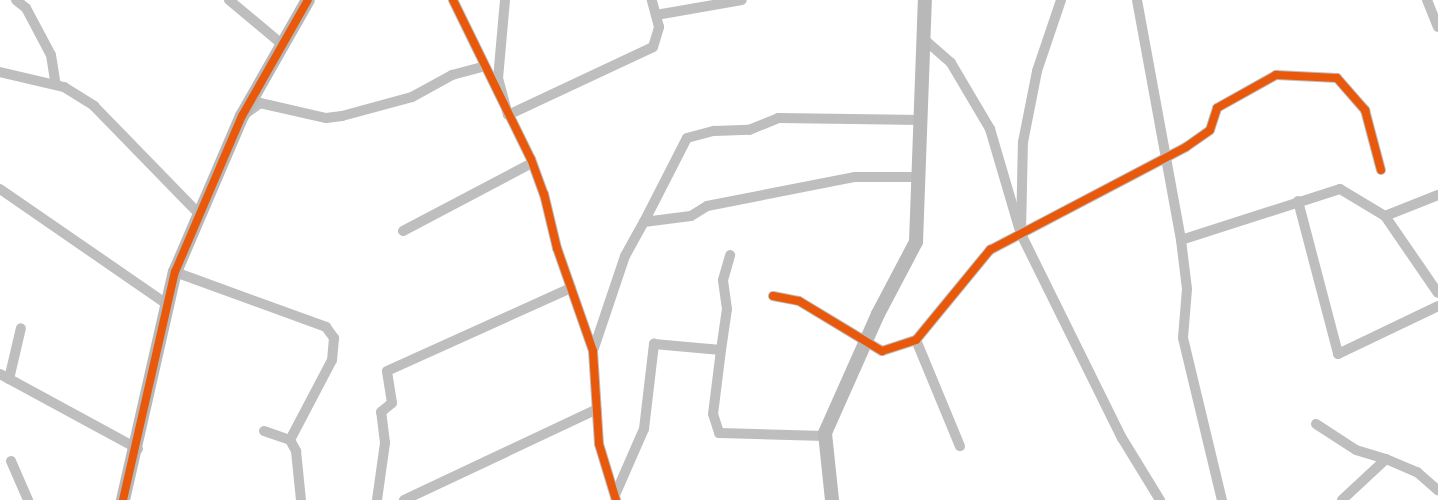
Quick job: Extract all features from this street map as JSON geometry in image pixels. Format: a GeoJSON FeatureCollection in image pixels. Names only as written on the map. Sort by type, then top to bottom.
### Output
{"type":"FeatureCollection","features":[{"type":"Feature","properties":{"kind":"street"},"geometry":{"type":"LineString","coordinates":[[16,0],[26,8],[51,55],[56,85]]}},
{"type":"Feature","properties":{"kind":"street"},"geometry":{"type":"LineString","coordinates":[[229,0],[283,45]]}},
{"type":"Feature","properties":{"kind":"street"},"geometry":{"type":"LineString","coordinates":[[123,500],[138,450],[175,272],[198,213],[242,116],[308,0]]}},
{"type":"Feature","properties":{"kind":"street"},"geometry":{"type":"LineString","coordinates":[[453,0],[476,55],[532,163],[571,288],[594,351],[599,444],[616,498]]}},
{"type":"Feature","properties":{"kind":"street"},"geometry":{"type":"LineString","coordinates":[[505,0],[498,78],[508,115],[653,47],[659,26],[652,0]]}},
{"type":"Feature","properties":{"kind":"street"},"geometry":{"type":"LineString","coordinates":[[656,15],[742,0]]}},
{"type":"Feature","properties":{"kind":"street"},"geometry":{"type":"LineString","coordinates":[[832,500],[825,436],[865,343],[916,242],[926,41],[925,0]]}},
{"type":"Feature","properties":{"kind":"street"},"geometry":{"type":"LineString","coordinates":[[1021,234],[1023,142],[1039,62],[1061,0]]}},
{"type":"Feature","properties":{"kind":"street"},"geometry":{"type":"LineString","coordinates":[[1137,0],[1167,155],[1181,240],[1187,289],[1183,338],[1218,498]]}},
{"type":"Feature","properties":{"kind":"street"},"geometry":{"type":"LineString","coordinates":[[1427,0],[1438,27]]}},
{"type":"Feature","properties":{"kind":"street"},"geometry":{"type":"LineString","coordinates":[[926,41],[951,63],[990,129],[1021,234],[1122,438],[1160,500]]}},
{"type":"Feature","properties":{"kind":"street"},"geometry":{"type":"LineString","coordinates":[[242,116],[260,104],[326,118],[342,116],[412,97],[452,75],[482,67]]}},
{"type":"Feature","properties":{"kind":"street"},"geometry":{"type":"LineString","coordinates":[[0,72],[56,85],[94,106],[198,213]]}},
{"type":"Feature","properties":{"kind":"street"},"geometry":{"type":"LineString","coordinates":[[772,296],[799,301],[865,343],[882,351],[916,340],[990,250],[1210,130],[1217,108],[1276,75],[1307,74],[1336,78],[1365,110],[1381,170]]}},
{"type":"Feature","properties":{"kind":"street"},"geometry":{"type":"LineString","coordinates":[[594,351],[625,256],[687,138],[714,130],[749,130],[778,118],[922,120]]}},
{"type":"Feature","properties":{"kind":"street"},"geometry":{"type":"LineString","coordinates":[[403,231],[532,163]]}},
{"type":"Feature","properties":{"kind":"street"},"geometry":{"type":"LineString","coordinates":[[644,222],[692,216],[707,206],[855,177],[920,177]]}},
{"type":"Feature","properties":{"kind":"street"},"geometry":{"type":"LineString","coordinates":[[0,189],[168,305]]}},
{"type":"Feature","properties":{"kind":"street"},"geometry":{"type":"LineString","coordinates":[[1181,240],[1340,189],[1385,216],[1438,293]]}},
{"type":"Feature","properties":{"kind":"street"},"geometry":{"type":"LineString","coordinates":[[1385,216],[1438,195]]}},
{"type":"Feature","properties":{"kind":"street"},"geometry":{"type":"LineString","coordinates":[[1298,202],[1338,354],[1438,306]]}},
{"type":"Feature","properties":{"kind":"street"},"geometry":{"type":"LineString","coordinates":[[730,255],[723,280],[727,309],[713,414],[719,433],[825,436]]}},
{"type":"Feature","properties":{"kind":"street"},"geometry":{"type":"LineString","coordinates":[[175,272],[326,327],[334,338],[332,360],[290,440]]}},
{"type":"Feature","properties":{"kind":"street"},"geometry":{"type":"LineString","coordinates":[[377,500],[385,443],[381,412],[392,403],[387,371],[571,288]]}},
{"type":"Feature","properties":{"kind":"street"},"geometry":{"type":"LineString","coordinates":[[22,328],[5,376],[138,450]]}},
{"type":"Feature","properties":{"kind":"street"},"geometry":{"type":"LineString","coordinates":[[916,340],[960,446]]}},
{"type":"Feature","properties":{"kind":"street"},"geometry":{"type":"LineString","coordinates":[[616,498],[644,429],[654,344],[721,350]]}},
{"type":"Feature","properties":{"kind":"street"},"geometry":{"type":"LineString","coordinates":[[404,500],[597,408]]}},
{"type":"Feature","properties":{"kind":"street"},"geometry":{"type":"LineString","coordinates":[[1316,424],[1356,450],[1386,459],[1416,472],[1438,490]]}},
{"type":"Feature","properties":{"kind":"street"},"geometry":{"type":"LineString","coordinates":[[264,431],[290,440],[296,451],[301,500]]}},
{"type":"Feature","properties":{"kind":"street"},"geometry":{"type":"LineString","coordinates":[[1342,500],[1386,459]]}},
{"type":"Feature","properties":{"kind":"street"},"geometry":{"type":"LineString","coordinates":[[12,460],[28,500]]}},
{"type":"Feature","properties":{"kind":"cycle path"},"geometry":{"type":"LineString","coordinates":[[123,500],[175,272],[242,116],[308,0]]}},
{"type":"Feature","properties":{"kind":"cycle path"},"geometry":{"type":"LineString","coordinates":[[453,0],[531,159],[544,194],[557,248],[593,351],[599,444],[616,500]]}},
{"type":"Feature","properties":{"kind":"cycle path"},"geometry":{"type":"LineString","coordinates":[[773,296],[799,301],[882,351],[916,340],[990,250],[1186,147],[1210,130],[1217,108],[1276,75],[1337,78],[1365,110],[1381,170]]}}]}
